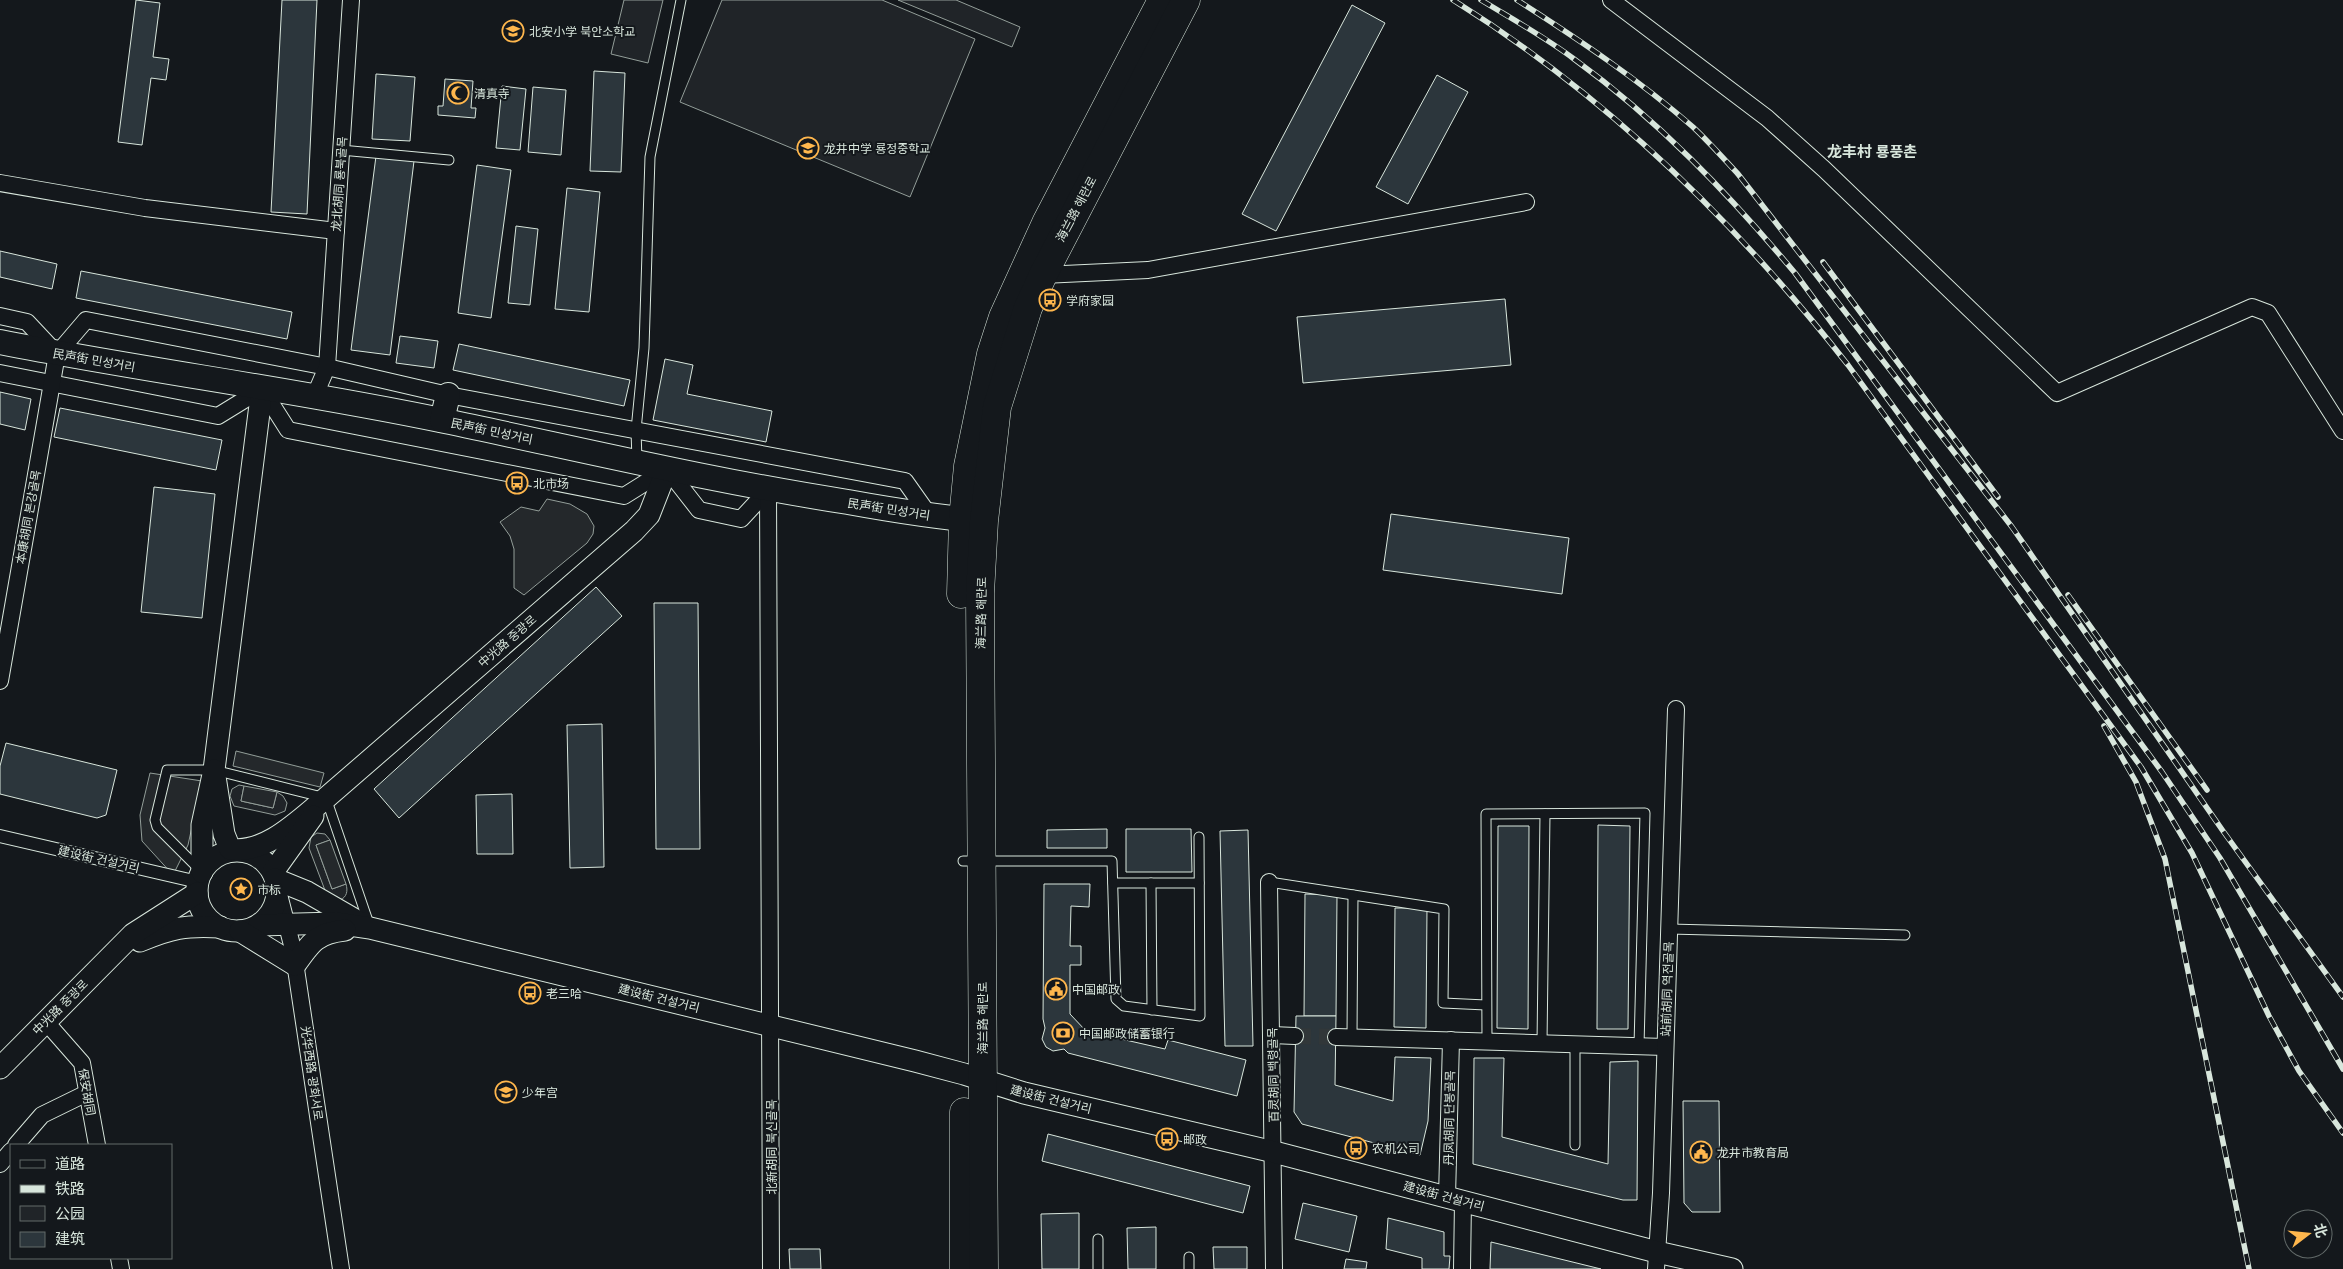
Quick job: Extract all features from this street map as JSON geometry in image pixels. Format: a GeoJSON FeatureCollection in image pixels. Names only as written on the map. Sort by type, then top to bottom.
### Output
{"type":"FeatureCollection","features":[{"type":"Feature","properties":{"kind":"highway","name":"海兰路 해란로"},"geometry":{"type":"LineString","coordinates":[[964,1269],[973,1077],[972,861],[980,593],[968,466],[984,385],[1003,317],[1042,232],[1162,0]]}},
{"type":"Feature","properties":{"kind":"highway","name":"海兰路 해란로"},"geometry":{"type":"LineString","coordinates":[[973,520],[997,406],[1028,308],[1043,275],[1186,0]]}},
{"type":"Feature","properties":{"kind":"highway","name":"海兰路 해란로"},"geometry":{"type":"LineString","coordinates":[[973,1077],[984,1269]]}},
{"type":"Feature","properties":{"kind":"main road","name":"民声街 민성거리"},"geometry":{"type":"LineString","coordinates":[[0,342],[57,354],[262,389],[315,395],[442,420],[768,490],[973,520]]}},
{"type":"Feature","properties":{"kind":"main road"},"geometry":{"type":"LineString","coordinates":[[442,420],[448,395]]}},
{"type":"Feature","properties":{"kind":"street","name":"龙北胡同 룡북골목"},"geometry":{"type":"LineString","coordinates":[[315,395],[327,367],[350,0]]}},
{"type":"Feature","properties":{"kind":"street"},"geometry":{"type":"LineString","coordinates":[[1611,0],[1767,118],[1824,169],[2057,393],[2252,307],[2268,313],[2343,431]]}},
{"type":"Feature","properties":{"kind":"street"},"geometry":{"type":"LineString","coordinates":[[0,183],[145,208],[336,231]]}},
{"type":"Feature","properties":{"kind":"street"},"geometry":{"type":"LineString","coordinates":[[1043,275],[1148,270],[1526,202]]}},
{"type":"Feature","properties":{"kind":"street"},"geometry":{"type":"LineString","coordinates":[[0,316],[27,322],[57,354],[86,320],[327,367],[448,395],[905,481],[929,515]]}},
{"type":"Feature","properties":{"kind":"street","name":"本康胡同 본강골목"},"geometry":{"type":"LineString","coordinates":[[0,681],[57,354]]}},
{"type":"Feature","properties":{"kind":"street"},"geometry":{"type":"LineString","coordinates":[[0,373],[218,416],[262,389]]}},
{"type":"Feature","properties":{"kind":"street"},"geometry":{"type":"LineString","coordinates":[[262,389],[288,430],[624,496],[667,469],[700,510],[742,519],[768,490]]}},
{"type":"Feature","properties":{"kind":"street"},"geometry":{"type":"LineString","coordinates":[[262,389],[214,770],[202,825],[199,882],[202,909],[206,917],[240,928],[296,965],[309,946],[319,936],[329,932],[370,928]]}},
{"type":"Feature","properties":{"kind":"street","name":"中光路 중광로"},"geometry":{"type":"LineString","coordinates":[[241,851],[280,834],[326,798],[634,531],[649,515],[667,469]]}},
{"type":"Feature","properties":{"kind":"street","name":"北新胡同 북신골목"},"geometry":{"type":"LineString","coordinates":[[768,490],[771,1269]]}},
{"type":"Feature","properties":{"kind":"street","name":"站前胡同 역전골목"},"geometry":{"type":"LineString","coordinates":[[1656,1260],[1661,1193],[1676,709]]}},
{"type":"Feature","properties":{"kind":"street"},"geometry":{"type":"LineString","coordinates":[[214,770],[224,834],[230,850],[241,851],[258,857],[274,875],[370,928]]}},
{"type":"Feature","properties":{"kind":"street","name":"中光路 중광로"},"geometry":{"type":"LineString","coordinates":[[274,875],[326,798]]}},
{"type":"Feature","properties":{"kind":"street","name":"建设街 건설거리"},"geometry":{"type":"LineString","coordinates":[[0,836],[199,882]]}},
{"type":"Feature","properties":{"kind":"street"},"geometry":{"type":"LineString","coordinates":[[199,882],[214,858],[222,854],[241,851]]}},
{"type":"Feature","properties":{"kind":"street"},"geometry":{"type":"LineString","coordinates":[[240,928],[268,916],[275,904],[277,892],[274,875]]}},
{"type":"Feature","properties":{"kind":"street","name":"光华西路 광화서로"},"geometry":{"type":"LineString","coordinates":[[274,875],[288,924],[296,965],[341,1269]]}},
{"type":"Feature","properties":{"kind":"street","name":"中光路 중광로"},"geometry":{"type":"LineString","coordinates":[[0,1068],[110,956],[121,948],[134,934],[199,882]]}},
{"type":"Feature","properties":{"kind":"street","name":"百灵胡同 백령골목"},"geometry":{"type":"LineString","coordinates":[[1269,882],[1274,1152],[1274,1269]]}},
{"type":"Feature","properties":{"kind":"street","name":"中光路 중광로"},"geometry":{"type":"LineString","coordinates":[[121,948],[185,926],[240,928],[336,923],[370,928]]}},
{"type":"Feature","properties":{"kind":"street","name":"建设街 건설거리"},"geometry":{"type":"LineString","coordinates":[[370,928],[770,1025],[973,1077],[1024,1093],[1274,1152],[1455,1199],[1656,1260],[1732,1269]]}},
{"type":"Feature","properties":{"kind":"street","name":"保安胡同"},"geometry":{"type":"LineString","coordinates":[[46,1022],[82,1063],[97,1144]]}},
{"type":"Feature","properties":{"kind":"street"},"geometry":{"type":"LineString","coordinates":[[1272,1035],[1295,1036]]}},
{"type":"Feature","properties":{"kind":"street"},"geometry":{"type":"LineString","coordinates":[[1344,1037],[1665,1047]]}},
{"type":"Feature","properties":{"kind":"street","name":"丹凤胡同 단봉골목"},"geometry":{"type":"LineString","coordinates":[[1450,1040],[1455,1199],[1462,1269]]}},
{"type":"Feature","properties":{"kind":"street"},"geometry":{"type":"LineString","coordinates":[[17,1144],[42,1114],[87,1093]]}},
{"type":"Feature","properties":{"kind":"street"},"geometry":{"type":"LineString","coordinates":[[0,1164],[10,1152]]}},
{"type":"Feature","properties":{"kind":"lane"},"geometry":{"type":"LineString","coordinates":[[636,462],[636,430],[644,348],[650,157],[681,0]]}},
{"type":"Feature","properties":{"kind":"lane"},"geometry":{"type":"LineString","coordinates":[[341,150],[449,160]]}},
{"type":"Feature","properties":{"kind":"lane"},"geometry":{"type":"LineString","coordinates":[[199,882],[157,827],[155,820],[167,770],[214,770],[326,798],[370,928]]}},
{"type":"Feature","properties":{"kind":"lane"},"geometry":{"type":"LineString","coordinates":[[1487,1042],[1486,814],[1645,814],[1638,1046]]}},
{"type":"Feature","properties":{"kind":"lane"},"geometry":{"type":"LineString","coordinates":[[1542,1043],[1546,814]]}},
{"type":"Feature","properties":{"kind":"lane"},"geometry":{"type":"LineString","coordinates":[[972,861],[1112,861],[1116,1000],[1124,1006],[1200,1016],[1199,837]]}},
{"type":"Feature","properties":{"kind":"lane"},"geometry":{"type":"LineString","coordinates":[[1269,882],[1444,909],[1442,1004],[1486,1005]]}},
{"type":"Feature","properties":{"kind":"lane"},"geometry":{"type":"LineString","coordinates":[[1113,883],[1199,883]]}},
{"type":"Feature","properties":{"kind":"lane"},"geometry":{"type":"LineString","coordinates":[[1151,883],[1152,1010]]}},
{"type":"Feature","properties":{"kind":"lane"},"geometry":{"type":"LineString","coordinates":[[1344,1037],[1353,895]]}},
{"type":"Feature","properties":{"kind":"lane"},"geometry":{"type":"LineString","coordinates":[[1669,929],[1905,935]]}},
{"type":"Feature","properties":{"kind":"lane"},"geometry":{"type":"LineString","coordinates":[[1575,1044],[1575,1145]]}},
{"type":"Feature","properties":{"kind":"lane"},"geometry":{"type":"LineString","coordinates":[[1098,1239],[1098,1269]]}},
{"type":"Feature","properties":{"kind":"lane"},"geometry":{"type":"LineString","coordinates":[[1189,1257],[1190,1269]]}},
{"type":"Feature","properties":{"kind":"green space"},"geometry":{"type":"Polygon","coordinates":[[[624,0],[663,0],[648,63],[611,54],[624,0]]]}},
{"type":"Feature","properties":{"kind":"green space"},"geometry":{"type":"Polygon","coordinates":[[[722,0],[882,0],[975,39],[910,197],[680,102],[722,0]]]}},
{"type":"Feature","properties":{"kind":"green space"},"geometry":{"type":"Polygon","coordinates":[[[898,0],[956,0],[1020,27],[1012,47],[898,0]]]}},
{"type":"Feature","properties":{"kind":"green space"},"geometry":{"type":"Polygon","coordinates":[[[239,785],[244,786],[241,801],[273,808],[277,792],[283,796],[287,803],[285,811],[275,815],[234,806],[230,796],[232,789],[239,785]]]}},
{"type":"Feature","properties":{"kind":"green space"},"geometry":{"type":"Polygon","coordinates":[[[317,833],[325,834],[330,840],[316,845],[332,889],[346,884],[346,894],[340,900],[326,893],[309,848],[311,837],[317,833]]]}},
{"type":"Feature","properties":{"kind":"shaded area"},"geometry":{"type":"Polygon","coordinates":[[[547,499],[570,504],[587,514],[594,526],[593,534],[587,543],[524,595],[514,588],[514,549],[510,536],[500,522],[521,507],[539,511],[547,499]]]}},
{"type":"Feature","properties":{"kind":"shaded area"},"geometry":{"type":"Polygon","coordinates":[[[236,751],[324,773],[320,787],[233,766],[236,751]]]}},
{"type":"Feature","properties":{"kind":"shaded area"},"geometry":{"type":"Polygon","coordinates":[[[150,773],[202,781],[188,845],[173,875],[142,841],[140,815],[150,773]]]}},
{"type":"Feature","properties":{"kind":"shaded area"},"geometry":{"type":"Polygon","coordinates":[[[244,786],[277,792],[273,808],[241,801],[244,786]]]}},
{"type":"Feature","properties":{"kind":"shaded area"},"geometry":{"type":"Polygon","coordinates":[[[330,840],[346,884],[332,889],[316,845],[330,840]]]}},
{"type":"Feature","properties":{"kind":"building"},"geometry":{"type":"Polygon","coordinates":[[[136,0],[160,3],[153,57],[169,59],[166,80],[151,78],[142,145],[118,142],[136,0]]]}},
{"type":"Feature","properties":{"kind":"building"},"geometry":{"type":"Polygon","coordinates":[[[282,0],[317,0],[307,214],[271,212],[282,0]]]}},
{"type":"Feature","properties":{"kind":"building"},"geometry":{"type":"Polygon","coordinates":[[[1352,5],[1385,23],[1276,231],[1242,214],[1352,5]]]}},
{"type":"Feature","properties":{"kind":"building"},"geometry":{"type":"Polygon","coordinates":[[[594,71],[625,73],[621,172],[590,171],[594,71]]]}},
{"type":"Feature","properties":{"kind":"building"},"geometry":{"type":"Polygon","coordinates":[[[376,74],[415,77],[410,141],[372,139],[376,74]]]}},
{"type":"Feature","properties":{"kind":"building"},"geometry":{"type":"Polygon","coordinates":[[[1437,75],[1468,92],[1408,204],[1376,187],[1437,75]]]}},
{"type":"Feature","properties":{"kind":"building","name":"清真寺"},"geometry":{"type":"Polygon","coordinates":[[[445,79],[473,81],[471,108],[476,108],[475,118],[438,115],[438,106],[443,106],[445,79]]]}},
{"type":"Feature","properties":{"kind":"building"},"geometry":{"type":"Polygon","coordinates":[[[502,86],[526,89],[520,150],[496,148],[502,86]]]}},
{"type":"Feature","properties":{"kind":"building"},"geometry":{"type":"Polygon","coordinates":[[[533,87],[566,90],[561,155],[528,152],[533,87]]]}},
{"type":"Feature","properties":{"kind":"building"},"geometry":{"type":"Polygon","coordinates":[[[376,156],[414,161],[390,355],[351,350],[376,156]]]}},
{"type":"Feature","properties":{"kind":"building"},"geometry":{"type":"Polygon","coordinates":[[[477,165],[511,170],[491,318],[458,313],[477,165]]]}},
{"type":"Feature","properties":{"kind":"building"},"geometry":{"type":"Polygon","coordinates":[[[567,188],[600,192],[589,312],[555,309],[567,188]]]}},
{"type":"Feature","properties":{"kind":"building"},"geometry":{"type":"Polygon","coordinates":[[[516,226],[538,229],[530,305],[508,303],[516,226]]]}},
{"type":"Feature","properties":{"kind":"building"},"geometry":{"type":"Polygon","coordinates":[[[0,251],[57,264],[52,289],[0,277],[0,251]]]}},
{"type":"Feature","properties":{"kind":"building"},"geometry":{"type":"Polygon","coordinates":[[[81,271],[292,312],[287,339],[76,298],[81,271]]]}},
{"type":"Feature","properties":{"kind":"building"},"geometry":{"type":"Polygon","coordinates":[[[1505,299],[1511,365],[1303,383],[1297,317],[1505,299]]]}},
{"type":"Feature","properties":{"kind":"building"},"geometry":{"type":"Polygon","coordinates":[[[400,336],[438,341],[434,368],[396,363],[400,336]]]}},
{"type":"Feature","properties":{"kind":"building"},"geometry":{"type":"Polygon","coordinates":[[[459,344],[630,380],[624,406],[453,370],[459,344]]]}},
{"type":"Feature","properties":{"kind":"building"},"geometry":{"type":"Polygon","coordinates":[[[665,359],[693,365],[687,394],[772,411],[766,442],[653,420],[665,359]]]}},
{"type":"Feature","properties":{"kind":"building"},"geometry":{"type":"Polygon","coordinates":[[[0,392],[31,399],[25,430],[0,424],[0,392]]]}},
{"type":"Feature","properties":{"kind":"building"},"geometry":{"type":"Polygon","coordinates":[[[60,408],[222,440],[216,470],[54,437],[60,408]]]}},
{"type":"Feature","properties":{"kind":"building"},"geometry":{"type":"Polygon","coordinates":[[[154,487],[215,494],[202,618],[141,612],[154,487]]]}},
{"type":"Feature","properties":{"kind":"building"},"geometry":{"type":"Polygon","coordinates":[[[1391,514],[1569,538],[1562,594],[1383,570],[1391,514]]]}},
{"type":"Feature","properties":{"kind":"building"},"geometry":{"type":"Polygon","coordinates":[[[596,587],[622,616],[399,818],[374,789],[596,587]]]}},
{"type":"Feature","properties":{"kind":"building"},"geometry":{"type":"Polygon","coordinates":[[[654,603],[698,603],[700,849],[656,849],[654,603]]]}},
{"type":"Feature","properties":{"kind":"building"},"geometry":{"type":"Polygon","coordinates":[[[602,724],[604,867],[570,868],[567,725],[602,724]]]}},
{"type":"Feature","properties":{"kind":"building"},"geometry":{"type":"Polygon","coordinates":[[[6,743],[117,770],[106,815],[97,818],[0,794],[0,766],[6,743]]]}},
{"type":"Feature","properties":{"kind":"building"},"geometry":{"type":"Polygon","coordinates":[[[512,794],[513,854],[477,854],[476,795],[512,794]]]}},
{"type":"Feature","properties":{"kind":"building"},"geometry":{"type":"Polygon","coordinates":[[[1598,825],[1630,826],[1628,1029],[1597,1029],[1598,825]]]}},
{"type":"Feature","properties":{"kind":"building"},"geometry":{"type":"Polygon","coordinates":[[[1498,826],[1529,826],[1528,1029],[1497,1028],[1498,826]]]}},
{"type":"Feature","properties":{"kind":"building"},"geometry":{"type":"Polygon","coordinates":[[[1107,829],[1107,848],[1047,848],[1047,830],[1107,829]]]}},
{"type":"Feature","properties":{"kind":"building"},"geometry":{"type":"Polygon","coordinates":[[[1126,829],[1191,829],[1192,872],[1126,872],[1126,829]]]}},
{"type":"Feature","properties":{"kind":"building"},"geometry":{"type":"Polygon","coordinates":[[[1248,830],[1253,1046],[1225,1046],[1220,831],[1248,830]]]}},
{"type":"Feature","properties":{"kind":"building","name":"中国邮政"},"geometry":{"type":"Polygon","coordinates":[[[1044,884],[1090,884],[1089,907],[1071,906],[1070,946],[1081,946],[1081,965],[1070,965],[1070,1014],[1086,1031],[1165,1049],[1168,1040],[1246,1060],[1237,1096],[1068,1053],[1064,1049],[1053,1051],[1046,1047],[1042,1039],[1045,1028],[1043,1019],[1044,884]]]}},
{"type":"Feature","properties":{"kind":"building"},"geometry":{"type":"Polygon","coordinates":[[[1305,894],[1337,895],[1336,1016],[1304,1016],[1305,894]]]}},
{"type":"Feature","properties":{"kind":"building"},"geometry":{"type":"Polygon","coordinates":[[[1395,908],[1427,908],[1426,1028],[1394,1027],[1395,908]]]}},
{"type":"Feature","properties":{"kind":"building"},"geometry":{"type":"Polygon","coordinates":[[[1296,1016],[1336,1016],[1335,1085],[1393,1101],[1395,1057],[1431,1058],[1428,1121],[1420,1155],[1302,1124],[1294,1112],[1296,1016]]]}},
{"type":"Feature","properties":{"kind":"building"},"geometry":{"type":"Polygon","coordinates":[[[1474,1058],[1504,1058],[1502,1137],[1608,1164],[1610,1062],[1638,1061],[1637,1200],[1623,1200],[1473,1164],[1474,1058]]]}},
{"type":"Feature","properties":{"kind":"building","name":"龙井市教育局"},"geometry":{"type":"Polygon","coordinates":[[[1683,1101],[1719,1101],[1720,1212],[1692,1212],[1684,1203],[1683,1101]]]}},
{"type":"Feature","properties":{"kind":"building"},"geometry":{"type":"Polygon","coordinates":[[[1048,1134],[1250,1186],[1243,1213],[1042,1161],[1048,1134]]]}},
{"type":"Feature","properties":{"kind":"building"},"geometry":{"type":"Polygon","coordinates":[[[1303,1203],[1357,1216],[1349,1252],[1295,1239],[1303,1203]]]}},
{"type":"Feature","properties":{"kind":"building"},"geometry":{"type":"Polygon","coordinates":[[[1079,1213],[1079,1269],[1042,1269],[1041,1214],[1079,1213]]]}},
{"type":"Feature","properties":{"kind":"building"},"geometry":{"type":"Polygon","coordinates":[[[1388,1218],[1444,1232],[1444,1256],[1450,1256],[1449,1269],[1422,1269],[1422,1258],[1386,1249],[1388,1218]]]}},
{"type":"Feature","properties":{"kind":"building"},"geometry":{"type":"Polygon","coordinates":[[[1156,1227],[1156,1269],[1128,1269],[1127,1228],[1156,1227]]]}},
{"type":"Feature","properties":{"kind":"building"},"geometry":{"type":"Polygon","coordinates":[[[1491,1242],[1601,1269],[1490,1269],[1491,1242]]]}},
{"type":"Feature","properties":{"kind":"building"},"geometry":{"type":"Polygon","coordinates":[[[1213,1247],[1247,1247],[1247,1269],[1214,1269],[1213,1247]]]}},
{"type":"Feature","properties":{"kind":"building"},"geometry":{"type":"Polygon","coordinates":[[[789,1249],[820,1249],[821,1269],[790,1269],[789,1249]]]}},
{"type":"Feature","properties":{"kind":"building"},"geometry":{"type":"Polygon","coordinates":[[[1346,1259],[1367,1262],[1366,1269],[1344,1269],[1346,1259]]]}},
{"type":"Feature","properties":{"kind":"tunnel"},"geometry":{"type":"LineString","coordinates":[[1295,1036],[1336,1037]]}},
{"type":"Feature","properties":{"kind":"railway"},"geometry":{"type":"LineString","coordinates":[[1453,0],[1510,37],[1564,78],[1667,165],[1715,212],[1761,262],[1848,365],[2141,767],[2192,853],[2269,1016],[2299,1071],[2343,1133]]}},
{"type":"Feature","properties":{"kind":"railway"},"geometry":{"type":"LineString","coordinates":[[1481,0],[1563,51],[1635,107],[1718,187],[1795,273],[2162,772],[2220,858],[2343,1069]]}},
{"type":"Feature","properties":{"kind":"railway"},"geometry":{"type":"LineString","coordinates":[[1517,0],[1651,92],[1693,127],[1738,174],[2012,527],[2223,831],[2343,997]]}},
{"type":"Feature","properties":{"kind":"railway"},"geometry":{"type":"LineString","coordinates":[[1823,262],[1998,497]]}},
{"type":"Feature","properties":{"kind":"railway"},"geometry":{"type":"LineString","coordinates":[[2068,595],[2207,790]]}},
{"type":"Feature","properties":{"kind":"railway"},"geometry":{"type":"LineString","coordinates":[[2104,726],[2136,782],[2165,859],[2249,1269]]}},
{"type":"Feature","properties":{"kind":"place","name":"北安小学 북안소학교"},"geometry":{"type":"Point","coordinates":[513,31]}},
{"type":"Feature","properties":{"kind":"place","name":"清真寺"},"geometry":{"type":"Point","coordinates":[458,93]}},
{"type":"Feature","properties":{"kind":"place","name":"龙井中学 룡정중학교"},"geometry":{"type":"Point","coordinates":[808,148]}},
{"type":"Feature","properties":{"kind":"place","name":"学府家园"},"geometry":{"type":"Point","coordinates":[1050,300]}},
{"type":"Feature","properties":{"kind":"place","name":"北市场"},"geometry":{"type":"Point","coordinates":[517,483]}},
{"type":"Feature","properties":{"kind":"place","name":"市标"},"geometry":{"type":"Point","coordinates":[241,889]}},
{"type":"Feature","properties":{"kind":"place","name":"中国邮政"},"geometry":{"type":"Point","coordinates":[1056,989]}},
{"type":"Feature","properties":{"kind":"place","name":"老三哈"},"geometry":{"type":"Point","coordinates":[530,993]}},
{"type":"Feature","properties":{"kind":"place","name":"中国邮政储蓄银行"},"geometry":{"type":"Point","coordinates":[1063,1033]}},
{"type":"Feature","properties":{"kind":"place","name":"少年宫"},"geometry":{"type":"Point","coordinates":[506,1092]}},
{"type":"Feature","properties":{"kind":"place","name":"邮政"},"geometry":{"type":"Point","coordinates":[1167,1139]}},
{"type":"Feature","properties":{"kind":"place","name":"农机公司"},"geometry":{"type":"Point","coordinates":[1356,1148]}},
{"type":"Feature","properties":{"kind":"place","name":"龙井市教育局"},"geometry":{"type":"Point","coordinates":[1701,1152]}},
{"type":"Feature","properties":{"kind":"district","name":"龙丰村 룡풍촌"},"geometry":{"type":"Point","coordinates":[1872,151]}}]}
